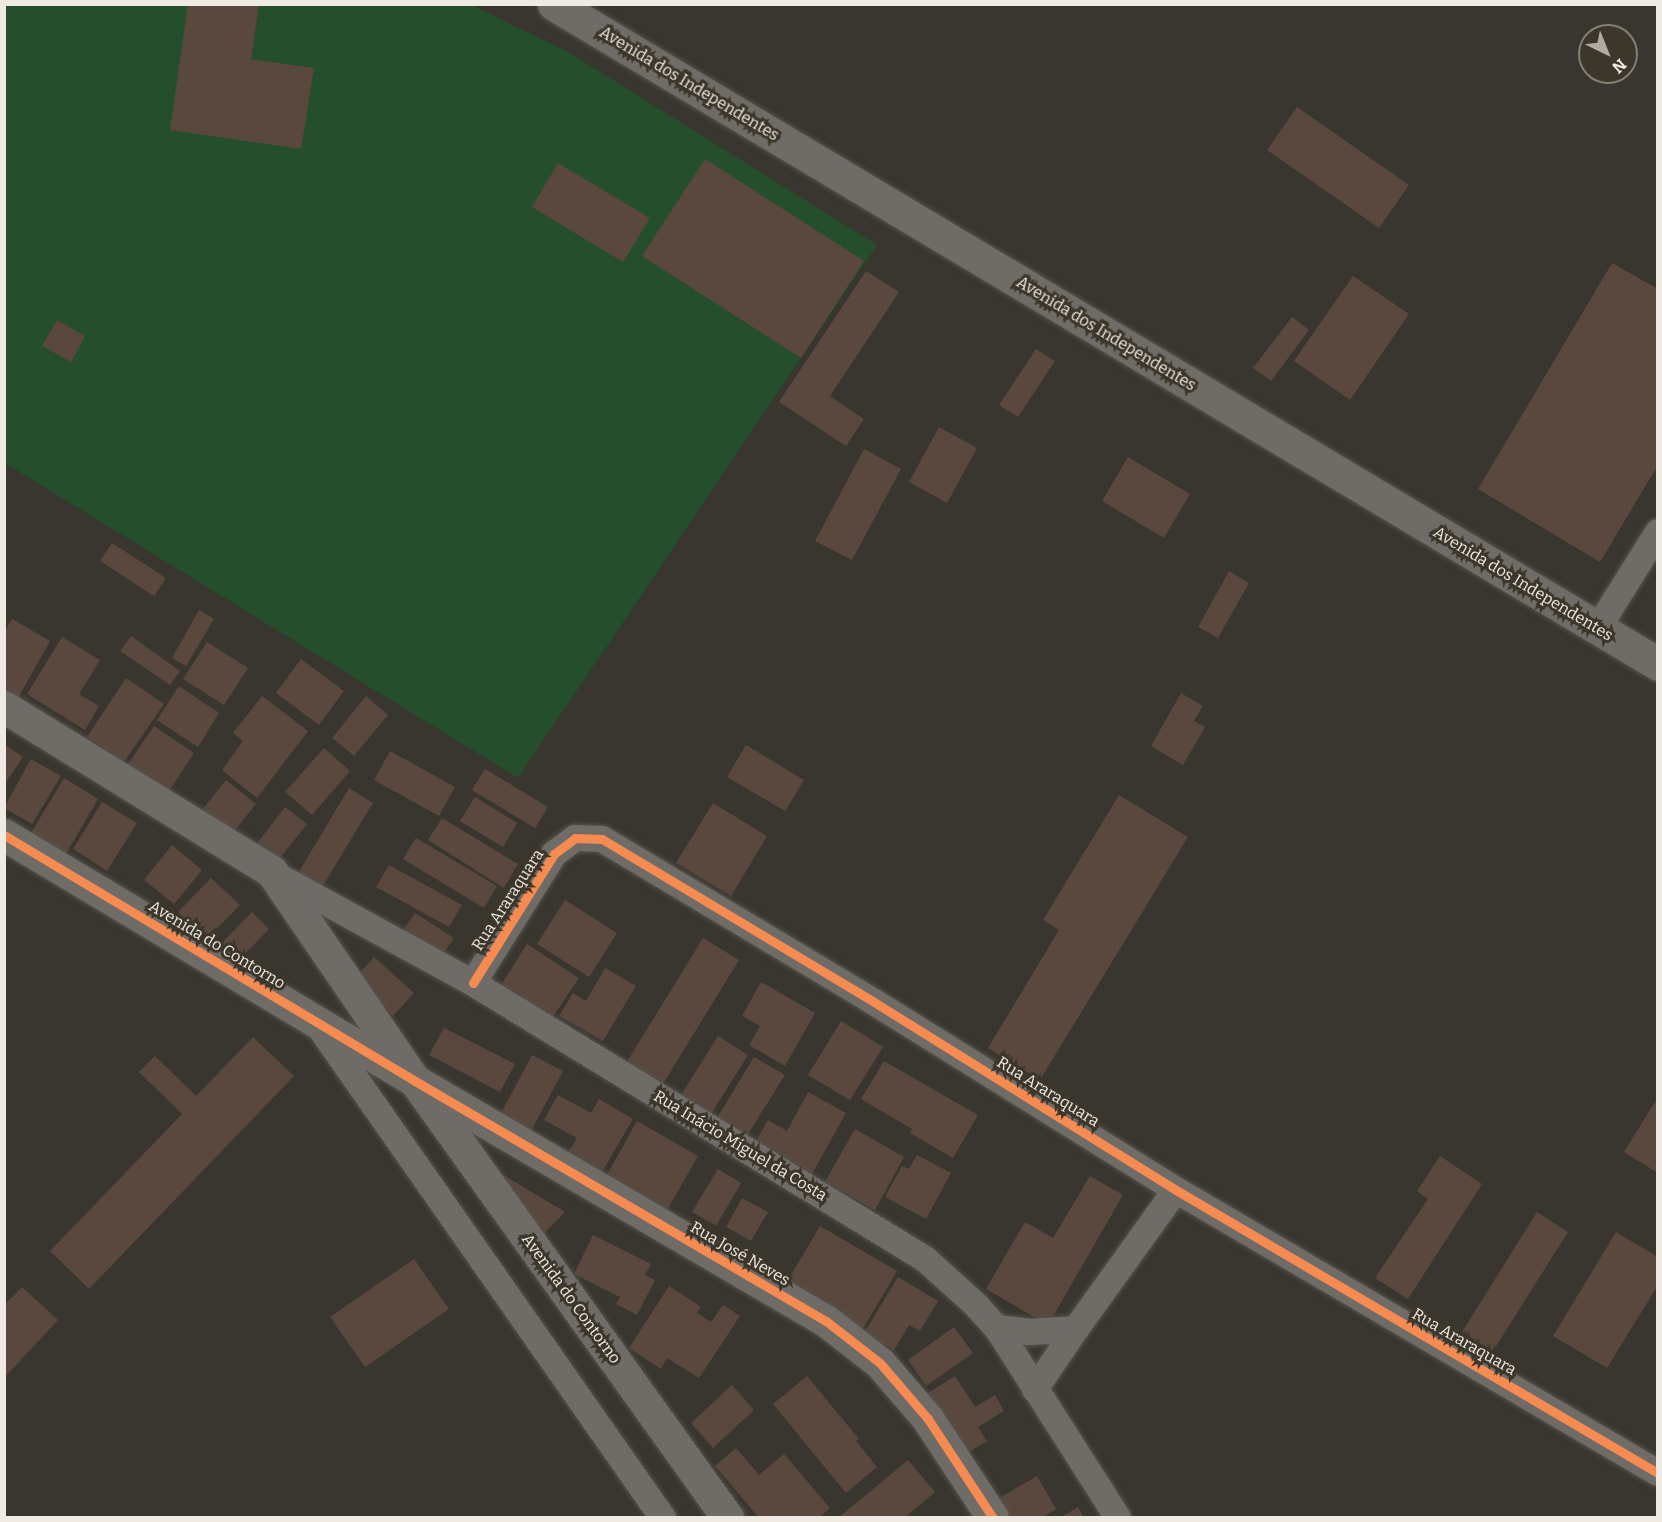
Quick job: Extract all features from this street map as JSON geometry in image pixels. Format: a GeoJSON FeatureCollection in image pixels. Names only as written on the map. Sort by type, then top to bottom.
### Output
{"type":"FeatureCollection","features":[{"type":"Feature","properties":{"kind":"main road","name":"Avenida dos Independentes"},"geometry":{"type":"LineString","coordinates":[[554,4],[1658,664]]}},
{"type":"Feature","properties":{"kind":"street"},"geometry":{"type":"LineString","coordinates":[[1598,628],[1658,532]]}},
{"type":"Feature","properties":{"kind":"street","name":"Avenida do Contorno"},"geometry":{"type":"LineString","coordinates":[[4,707],[272,873],[415,1081],[728,1518]]}},
{"type":"Feature","properties":{"kind":"street","name":"Avenida do Contorno"},"geometry":{"type":"LineString","coordinates":[[4,835],[415,1081]]}},
{"type":"Feature","properties":{"kind":"street","name":"Rua Araraquara"},"geometry":{"type":"LineString","coordinates":[[473,983],[554,854],[575,837],[602,838],[874,1002],[1176,1190],[1658,1473]]}},
{"type":"Feature","properties":{"kind":"street","name":"Rua Inácio Miguel da Costa"},"geometry":{"type":"LineString","coordinates":[[272,873],[473,983],[925,1259],[976,1305],[997,1328],[1118,1518]]}},
{"type":"Feature","properties":{"kind":"street"},"geometry":{"type":"LineString","coordinates":[[316,1022],[663,1518]]}},
{"type":"Feature","properties":{"kind":"street","name":"Rua José Neves"},"geometry":{"type":"LineString","coordinates":[[415,1081],[826,1322],[853,1342],[880,1363],[928,1419],[993,1518]]}},
{"type":"Feature","properties":{"kind":"street"},"geometry":{"type":"LineString","coordinates":[[1035,1389],[1176,1190]]}},
{"type":"Feature","properties":{"kind":"street"},"geometry":{"type":"LineString","coordinates":[[997,1328],[1030,1332],[1076,1329]]}},
{"type":"Feature","properties":{"kind":"green space"},"geometry":{"type":"Polygon","coordinates":[[[4,5],[472,5],[568,52],[877,245],[518,778],[5,463],[4,5]]]}},
{"type":"Feature","properties":{"kind":"building"},"geometry":{"type":"Polygon","coordinates":[[[188,4],[259,4],[251,59],[314,68],[301,149],[170,130],[188,4]]]}},
{"type":"Feature","properties":{"kind":"building"},"geometry":{"type":"Polygon","coordinates":[[[1297,107],[1409,185],[1379,228],[1267,150],[1297,107]]]}},
{"type":"Feature","properties":{"kind":"building"},"geometry":{"type":"Polygon","coordinates":[[[705,159],[864,261],[801,358],[642,256],[705,159]]]}},
{"type":"Feature","properties":{"kind":"building"},"geometry":{"type":"Polygon","coordinates":[[[558,163],[650,218],[623,262],[532,207],[558,163]]]}},
{"type":"Feature","properties":{"kind":"building"},"geometry":{"type":"Polygon","coordinates":[[[1612,263],[1658,289],[1658,465],[1600,562],[1478,489],[1612,263]]]}},
{"type":"Feature","properties":{"kind":"building"},"geometry":{"type":"Polygon","coordinates":[[[866,271],[899,292],[830,396],[864,419],[846,446],[779,402],[866,271]]]}},
{"type":"Feature","properties":{"kind":"building"},"geometry":{"type":"Polygon","coordinates":[[[1353,276],[1409,314],[1350,400],[1294,361],[1353,276]]]}},
{"type":"Feature","properties":{"kind":"building"},"geometry":{"type":"Polygon","coordinates":[[[1292,317],[1309,330],[1271,381],[1253,368],[1292,317]]]}},
{"type":"Feature","properties":{"kind":"building"},"geometry":{"type":"Polygon","coordinates":[[[57,320],[85,336],[71,362],[42,346],[57,320]]]}},
{"type":"Feature","properties":{"kind":"building"},"geometry":{"type":"Polygon","coordinates":[[[1036,349],[1055,361],[1018,417],[999,405],[1036,349]]]}},
{"type":"Feature","properties":{"kind":"building"},"geometry":{"type":"Polygon","coordinates":[[[939,427],[977,448],[947,503],[909,482],[939,427]]]}},
{"type":"Feature","properties":{"kind":"building"},"geometry":{"type":"Polygon","coordinates":[[[864,449],[901,469],[852,560],[815,541],[864,449]]]}},
{"type":"Feature","properties":{"kind":"building"},"geometry":{"type":"Polygon","coordinates":[[[1128,457],[1190,494],[1164,538],[1102,501],[1128,457]]]}},
{"type":"Feature","properties":{"kind":"building"},"geometry":{"type":"Polygon","coordinates":[[[112,543],[166,578],[154,596],[100,561],[112,543]]]}},
{"type":"Feature","properties":{"kind":"building"},"geometry":{"type":"Polygon","coordinates":[[[1229,571],[1249,583],[1218,638],[1198,627],[1229,571]]]}},
{"type":"Feature","properties":{"kind":"building"},"geometry":{"type":"Polygon","coordinates":[[[199,610],[214,619],[186,666],[172,658],[199,610]]]}},
{"type":"Feature","properties":{"kind":"building"},"geometry":{"type":"Polygon","coordinates":[[[12,619],[50,641],[18,698],[4,690],[4,633],[12,619]]]}},
{"type":"Feature","properties":{"kind":"building"},"geometry":{"type":"Polygon","coordinates":[[[131,636],[180,671],[170,685],[120,651],[131,636]]]}},
{"type":"Feature","properties":{"kind":"building"},"geometry":{"type":"Polygon","coordinates":[[[62,637],[100,660],[79,694],[99,706],[85,730],[27,694],[62,637]]]}},
{"type":"Feature","properties":{"kind":"building"},"geometry":{"type":"Polygon","coordinates":[[[207,642],[248,668],[224,705],[183,679],[207,642]]]}},
{"type":"Feature","properties":{"kind":"building"},"geometry":{"type":"Polygon","coordinates":[[[301,659],[344,691],[319,725],[276,693],[301,659]]]}},
{"type":"Feature","properties":{"kind":"building"},"geometry":{"type":"Polygon","coordinates":[[[126,678],[164,704],[124,762],[87,737],[126,678]]]}},
{"type":"Feature","properties":{"kind":"building"},"geometry":{"type":"Polygon","coordinates":[[[179,686],[219,713],[198,747],[157,720],[179,686]]]}},
{"type":"Feature","properties":{"kind":"building"},"geometry":{"type":"Polygon","coordinates":[[[1181,693],[1203,706],[1194,721],[1205,727],[1183,765],[1151,746],[1181,693]]]}},
{"type":"Feature","properties":{"kind":"building"},"geometry":{"type":"Polygon","coordinates":[[[262,696],[308,731],[257,798],[222,770],[243,741],[233,733],[262,696]]]}},
{"type":"Feature","properties":{"kind":"building"},"geometry":{"type":"Polygon","coordinates":[[[366,696],[388,715],[354,756],[332,738],[366,696]]]}},
{"type":"Feature","properties":{"kind":"building"},"geometry":{"type":"Polygon","coordinates":[[[154,726],[194,753],[169,791],[128,764],[154,726]]]}},
{"type":"Feature","properties":{"kind":"building"},"geometry":{"type":"Polygon","coordinates":[[[4,744],[23,757],[4,785],[4,744]]]}},
{"type":"Feature","properties":{"kind":"building"},"geometry":{"type":"Polygon","coordinates":[[[746,745],[804,780],[785,811],[727,777],[746,745]]]}},
{"type":"Feature","properties":{"kind":"building"},"geometry":{"type":"Polygon","coordinates":[[[324,748],[350,771],[312,815],[285,792],[324,748]]]}},
{"type":"Feature","properties":{"kind":"building"},"geometry":{"type":"Polygon","coordinates":[[[390,751],[455,787],[439,816],[374,780],[390,751]]]}},
{"type":"Feature","properties":{"kind":"building"},"geometry":{"type":"Polygon","coordinates":[[[31,759],[61,776],[32,824],[4,808],[31,759]]]}},
{"type":"Feature","properties":{"kind":"building"},"geometry":{"type":"Polygon","coordinates":[[[485,769],[548,807],[535,828],[472,790],[485,769]]]}},
{"type":"Feature","properties":{"kind":"building"},"geometry":{"type":"Polygon","coordinates":[[[64,778],[98,799],[66,854],[31,833],[64,778]]]}},
{"type":"Feature","properties":{"kind":"building"},"geometry":{"type":"Polygon","coordinates":[[[226,780],[256,804],[232,834],[202,810],[226,780]]]}},
{"type":"Feature","properties":{"kind":"building"},"geometry":{"type":"Polygon","coordinates":[[[349,788],[373,803],[321,889],[297,875],[349,788]]]}},
{"type":"Feature","properties":{"kind":"building"},"geometry":{"type":"Polygon","coordinates":[[[1119,795],[1188,837],[1040,1080],[988,1048],[1059,930],[1043,920],[1119,795]]]}},
{"type":"Feature","properties":{"kind":"building"},"geometry":{"type":"Polygon","coordinates":[[[475,797],[517,823],[503,847],[460,821],[475,797]]]}},
{"type":"Feature","properties":{"kind":"building"},"geometry":{"type":"Polygon","coordinates":[[[102,802],[137,823],[107,871],[73,849],[102,802]]]}},
{"type":"Feature","properties":{"kind":"building"},"geometry":{"type":"Polygon","coordinates":[[[713,803],[767,836],[731,896],[676,863],[713,803]]]}},
{"type":"Feature","properties":{"kind":"building"},"geometry":{"type":"Polygon","coordinates":[[[285,807],[307,824],[276,863],[255,846],[285,807]]]}},
{"type":"Feature","properties":{"kind":"building"},"geometry":{"type":"Polygon","coordinates":[[[442,818],[518,864],[504,888],[428,840],[442,818]]]}},
{"type":"Feature","properties":{"kind":"building"},"geometry":{"type":"Polygon","coordinates":[[[416,838],[497,886],[484,908],[403,859],[416,838]]]}},
{"type":"Feature","properties":{"kind":"building"},"geometry":{"type":"Polygon","coordinates":[[[172,845],[202,870],[174,904],[144,880],[172,845]]]}},
{"type":"Feature","properties":{"kind":"building"},"geometry":{"type":"Polygon","coordinates":[[[389,865],[462,905],[449,927],[376,887],[389,865]]]}},
{"type":"Feature","properties":{"kind":"building"},"geometry":{"type":"Polygon","coordinates":[[[211,878],[240,905],[205,940],[177,913],[211,878]]]}},
{"type":"Feature","properties":{"kind":"building"},"geometry":{"type":"Polygon","coordinates":[[[565,900],[617,933],[589,977],[537,944],[565,900]]]}},
{"type":"Feature","properties":{"kind":"building"},"geometry":{"type":"Polygon","coordinates":[[[252,912],[269,929],[237,962],[220,945],[252,912]]]}},
{"type":"Feature","properties":{"kind":"building"},"geometry":{"type":"Polygon","coordinates":[[[415,913],[454,938],[441,957],[402,932],[415,913]]]}},
{"type":"Feature","properties":{"kind":"building"},"geometry":{"type":"Polygon","coordinates":[[[703,938],[739,960],[661,1087],[625,1065],[703,938]]]}},
{"type":"Feature","properties":{"kind":"building"},"geometry":{"type":"Polygon","coordinates":[[[527,944],[579,978],[552,1018],[501,985],[527,944]]]}},
{"type":"Feature","properties":{"kind":"building"},"geometry":{"type":"Polygon","coordinates":[[[374,957],[414,993],[393,1016],[353,980],[374,957]]]}},
{"type":"Feature","properties":{"kind":"building"},"geometry":{"type":"Polygon","coordinates":[[[605,968],[636,986],[603,1041],[559,1016],[573,993],[586,1001],[605,968]]]}},
{"type":"Feature","properties":{"kind":"building"},"geometry":{"type":"Polygon","coordinates":[[[761,982],[815,1013],[785,1066],[749,1045],[760,1026],[742,1016],[761,982]]]}},
{"type":"Feature","properties":{"kind":"building"},"geometry":{"type":"Polygon","coordinates":[[[841,1021],[883,1047],[850,1100],[808,1075],[841,1021]]]}},
{"type":"Feature","properties":{"kind":"building"},"geometry":{"type":"Polygon","coordinates":[[[444,1028],[515,1064],[500,1092],[429,1055],[444,1028]]]}},
{"type":"Feature","properties":{"kind":"building"},"geometry":{"type":"Polygon","coordinates":[[[718,1036],[748,1055],[711,1114],[681,1095],[718,1036]]]}},
{"type":"Feature","properties":{"kind":"building"},"geometry":{"type":"Polygon","coordinates":[[[253,1037],[294,1076],[89,1289],[50,1251],[182,1114],[139,1072],[155,1056],[196,1096],[253,1037]]]}},
{"type":"Feature","properties":{"kind":"building"},"geometry":{"type":"Polygon","coordinates":[[[532,1055],[563,1071],[531,1131],[500,1115],[532,1055]]]}},
{"type":"Feature","properties":{"kind":"building"},"geometry":{"type":"Polygon","coordinates":[[[754,1057],[785,1075],[745,1139],[715,1121],[754,1057]]]}},
{"type":"Feature","properties":{"kind":"building"},"geometry":{"type":"Polygon","coordinates":[[[884,1061],[978,1115],[953,1158],[910,1133],[912,1129],[861,1099],[884,1061]]]}},
{"type":"Feature","properties":{"kind":"building"},"geometry":{"type":"Polygon","coordinates":[[[808,1092],[846,1113],[812,1174],[755,1143],[768,1120],[787,1131],[808,1092]]]}},
{"type":"Feature","properties":{"kind":"building"},"geometry":{"type":"Polygon","coordinates":[[[558,1095],[591,1113],[599,1099],[633,1119],[599,1177],[565,1158],[577,1138],[544,1120],[558,1095]]]}},
{"type":"Feature","properties":{"kind":"building"},"geometry":{"type":"Polygon","coordinates":[[[1658,1097],[1658,1173],[1624,1152],[1658,1097]]]}},
{"type":"Feature","properties":{"kind":"building"},"geometry":{"type":"Polygon","coordinates":[[[637,1121],[698,1156],[665,1214],[604,1180],[637,1121]]]}},
{"type":"Feature","properties":{"kind":"building"},"geometry":{"type":"Polygon","coordinates":[[[855,1129],[904,1157],[875,1210],[825,1182],[855,1129]]]}},
{"type":"Feature","properties":{"kind":"building"},"geometry":{"type":"Polygon","coordinates":[[[917,1155],[951,1173],[926,1219],[885,1197],[902,1166],[909,1169],[917,1155]]]}},
{"type":"Feature","properties":{"kind":"building"},"geometry":{"type":"Polygon","coordinates":[[[1440,1156],[1482,1184],[1408,1299],[1375,1278],[1428,1199],[1417,1191],[1440,1156]]]}},
{"type":"Feature","properties":{"kind":"building"},"geometry":{"type":"Polygon","coordinates":[[[718,1169],[741,1183],[716,1226],[692,1212],[718,1169]]]}},
{"type":"Feature","properties":{"kind":"building"},"geometry":{"type":"Polygon","coordinates":[[[500,1173],[565,1212],[541,1236],[500,1173]]]}},
{"type":"Feature","properties":{"kind":"building"},"geometry":{"type":"Polygon","coordinates":[[[1090,1176],[1123,1195],[1048,1325],[986,1289],[1025,1222],[1053,1238],[1090,1176]]]}},
{"type":"Feature","properties":{"kind":"building"},"geometry":{"type":"Polygon","coordinates":[[[742,1198],[768,1212],[751,1241],[726,1227],[742,1198]]]}},
{"type":"Feature","properties":{"kind":"building"},"geometry":{"type":"Polygon","coordinates":[[[1537,1212],[1568,1232],[1493,1351],[1462,1332],[1537,1212]]]}},
{"type":"Feature","properties":{"kind":"building"},"geometry":{"type":"Polygon","coordinates":[[[820,1226],[897,1271],[861,1332],[784,1287],[820,1226]]]}},
{"type":"Feature","properties":{"kind":"building"},"geometry":{"type":"Polygon","coordinates":[[[1616,1232],[1658,1257],[1658,1285],[1607,1368],[1553,1336],[1616,1232]]]}},
{"type":"Feature","properties":{"kind":"building"},"geometry":{"type":"Polygon","coordinates":[[[593,1235],[651,1264],[645,1275],[655,1280],[637,1315],[616,1304],[620,1297],[574,1274],[593,1235]]]}},
{"type":"Feature","properties":{"kind":"building"},"geometry":{"type":"Polygon","coordinates":[[[414,1259],[449,1309],[365,1367],[330,1317],[414,1259]]]}},
{"type":"Feature","properties":{"kind":"building"},"geometry":{"type":"Polygon","coordinates":[[[898,1277],[938,1301],[920,1331],[909,1325],[894,1350],[864,1333],[898,1277]]]}},
{"type":"Feature","properties":{"kind":"building"},"geometry":{"type":"Polygon","coordinates":[[[669,1286],[701,1307],[697,1313],[711,1322],[723,1305],[740,1316],[699,1378],[667,1358],[661,1369],[629,1348],[669,1286]]]}},
{"type":"Feature","properties":{"kind":"building"},"geometry":{"type":"Polygon","coordinates":[[[22,1287],[58,1320],[4,1378],[4,1305],[22,1287]]]}},
{"type":"Feature","properties":{"kind":"building"},"geometry":{"type":"Polygon","coordinates":[[[954,1327],[973,1353],[926,1386],[908,1360],[954,1327]]]}},
{"type":"Feature","properties":{"kind":"building"},"geometry":{"type":"Polygon","coordinates":[[[807,1376],[859,1439],[856,1441],[877,1467],[846,1493],[773,1404],[807,1376]]]}},
{"type":"Feature","properties":{"kind":"building"},"geometry":{"type":"Polygon","coordinates":[[[955,1376],[975,1407],[995,1395],[1004,1411],[978,1427],[987,1441],[962,1456],[925,1395],[955,1376]]]}},
{"type":"Feature","properties":{"kind":"building"},"geometry":{"type":"Polygon","coordinates":[[[732,1385],[754,1410],[713,1448],[691,1423],[732,1385]]]}},
{"type":"Feature","properties":{"kind":"building"},"geometry":{"type":"Polygon","coordinates":[[[736,1448],[759,1475],[784,1454],[830,1508],[819,1518],[759,1518],[715,1466],[736,1448]]]}},
{"type":"Feature","properties":{"kind":"building"},"geometry":{"type":"Polygon","coordinates":[[[908,1460],[935,1492],[904,1518],[838,1518],[908,1460]]]}},
{"type":"Feature","properties":{"kind":"building"},"geometry":{"type":"Polygon","coordinates":[[[1037,1476],[1056,1509],[1042,1518],[1006,1518],[996,1500],[1037,1476]]]}},
{"type":"Feature","properties":{"kind":"building"},"geometry":{"type":"Polygon","coordinates":[[[1078,1507],[1084,1518],[1060,1518],[1078,1507]]]}},
{"type":"Feature","properties":{"kind":"cycle path"},"geometry":{"type":"LineString","coordinates":[[4,835],[415,1081],[826,1321],[880,1363],[928,1419],[993,1518]]}},
{"type":"Feature","properties":{"kind":"cycle path"},"geometry":{"type":"LineString","coordinates":[[473,983],[554,854],[575,838],[602,839],[874,1002],[1176,1190],[1658,1473]]}}]}
